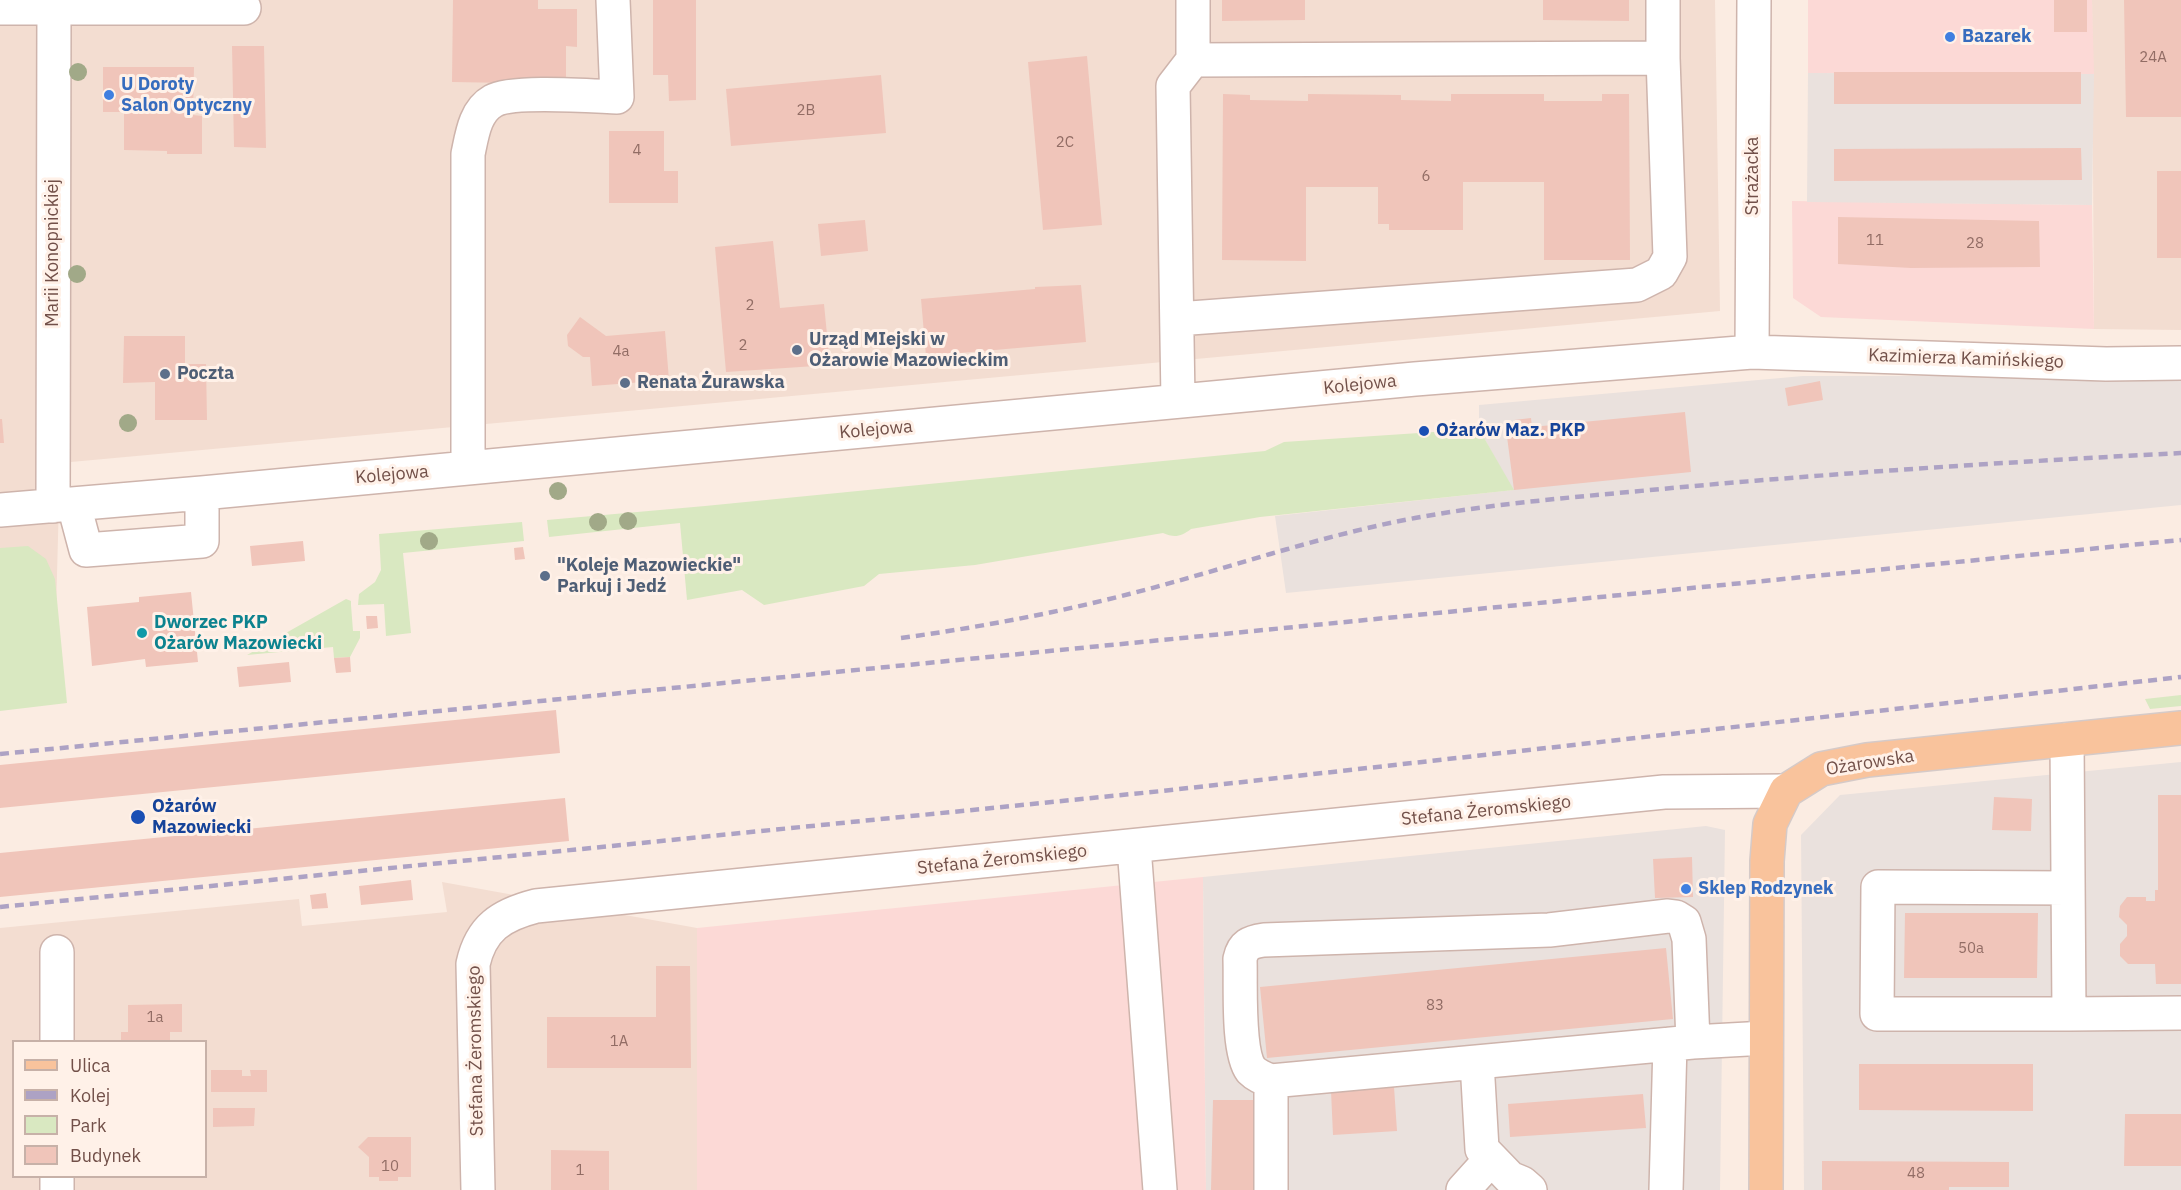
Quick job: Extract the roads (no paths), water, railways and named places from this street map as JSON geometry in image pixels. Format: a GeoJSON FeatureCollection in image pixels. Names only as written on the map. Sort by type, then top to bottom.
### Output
{"type":"FeatureCollection","features":[{"type":"Feature","properties":{"kind":"main road","name":"Ożarowska"},"geometry":{"type":"LineString","coordinates":[[1786,791],[1821,770],[1867,760],[2181,728]]}},
{"type":"Feature","properties":{"kind":"main road"},"geometry":{"type":"LineString","coordinates":[[1766,1190],[1767,861],[1770,824],[1786,791]]}},
{"type":"Feature","properties":{"kind":"street"},"geometry":{"type":"LineString","coordinates":[[468,468],[468,154],[475,122],[492,102],[511,96],[617,97],[613,0]]}},
{"type":"Feature","properties":{"kind":"street"},"geometry":{"type":"LineString","coordinates":[[1178,401],[1173,86],[1193,60],[1193,0]]}},
{"type":"Feature","properties":{"kind":"street"},"geometry":{"type":"LineString","coordinates":[[1177,319],[1637,285],[1661,273],[1670,256],[1663,0]]}},
{"type":"Feature","properties":{"kind":"street","name":"Strażacka"},"geometry":{"type":"LineString","coordinates":[[1752,352],[1755,0]]}},
{"type":"Feature","properties":{"kind":"street"},"geometry":{"type":"LineString","coordinates":[[0,8],[54,3],[244,8]]}},
{"type":"Feature","properties":{"kind":"street","name":"Marii Konopnickiej"},"geometry":{"type":"LineString","coordinates":[[54,3],[63,505],[86,550],[202,541],[202,493]]}},
{"type":"Feature","properties":{"kind":"street"},"geometry":{"type":"LineString","coordinates":[[1193,60],[1663,58]]}},
{"type":"Feature","properties":{"kind":"street","name":"Kolejowa"},"geometry":{"type":"LineString","coordinates":[[0,510],[1178,401],[1752,352]]}},
{"type":"Feature","properties":{"kind":"street","name":"Kazimierza Kamińskiego"},"geometry":{"type":"LineString","coordinates":[[1752,352],[2106,364],[2181,363]]}},
{"type":"Feature","properties":{"kind":"street"},"geometry":{"type":"LineString","coordinates":[[2067,740],[2069,1014]]}},
{"type":"Feature","properties":{"kind":"street","name":"Stefana Żeromskiego"},"geometry":{"type":"LineString","coordinates":[[478,1190],[473,964],[477,949],[486,932],[508,915],[536,906],[1664,792],[1786,791]]}},
{"type":"Feature","properties":{"kind":"street"},"geometry":{"type":"LineString","coordinates":[[1134,847],[1160,1190]]}},
{"type":"Feature","properties":{"kind":"street"},"geometry":{"type":"LineString","coordinates":[[2068,888],[1878,887],[1877,1014],[2181,1013]]}},
{"type":"Feature","properties":{"kind":"street"},"geometry":{"type":"LineString","coordinates":[[1666,1190],[1681,1043],[1689,939],[1684,922],[1676,917],[1668,916],[1549,930],[1264,940],[1250,942],[1242,950],[1240,959],[1243,1050],[1250,1068],[1257,1076],[1271,1081],[1681,1043],[1766,1038]]}},
{"type":"Feature","properties":{"kind":"street"},"geometry":{"type":"LineString","coordinates":[[57,952],[57,1040]]}},
{"type":"Feature","properties":{"kind":"street"},"geometry":{"type":"LineString","coordinates":[[1477,1062],[1482,1149],[1510,1178],[1522,1183],[1530,1190]]}},
{"type":"Feature","properties":{"kind":"street"},"geometry":{"type":"LineString","coordinates":[[1271,1081],[1271,1190]]}},
{"type":"Feature","properties":{"kind":"street"},"geometry":{"type":"LineString","coordinates":[[1463,1190],[1491,1159]]}},
{"type":"Feature","properties":{"kind":"railway"},"geometry":{"type":"LineString","coordinates":[[901,638],[1066,609],[1131,594],[1351,532],[1476,508],[1791,478],[2181,453]]}},
{"type":"Feature","properties":{"kind":"railway"},"geometry":{"type":"LineString","coordinates":[[0,754],[2181,540]]}},
{"type":"Feature","properties":{"kind":"railway"},"geometry":{"type":"LineString","coordinates":[[0,907],[1162,791],[2181,677]]}},
{"type":"Feature","properties":{"kind":"place","name":"Bazarek"},"geometry":{"type":"Point","coordinates":[1950,37]}},
{"type":"Feature","properties":{"kind":"place","name":"U Doroty Salon Optyczny"},"geometry":{"type":"Point","coordinates":[109,95]}},
{"type":"Feature","properties":{"kind":"place","name":"Urząd MIejski w Ożarowie Mazowieckim"},"geometry":{"type":"Point","coordinates":[797,350]}},
{"type":"Feature","properties":{"kind":"place","name":"Poczta"},"geometry":{"type":"Point","coordinates":[165,374]}},
{"type":"Feature","properties":{"kind":"place","name":"Renata Żurawska"},"geometry":{"type":"Point","coordinates":[625,383]}},
{"type":"Feature","properties":{"kind":"place","name":"Ożarów Maz. PKP"},"geometry":{"type":"Point","coordinates":[1424,431]}},
{"type":"Feature","properties":{"kind":"place","name":"\"Koleje Mazowieckie\" Parkuj i Jedź"},"geometry":{"type":"Point","coordinates":[545,576]}},
{"type":"Feature","properties":{"kind":"place","name":"Dworzec PKP Ożarów Mazowiecki"},"geometry":{"type":"Point","coordinates":[142,633]}},
{"type":"Feature","properties":{"kind":"place","name":"Ożarów Mazowiecki"},"geometry":{"type":"Point","coordinates":[138,817]}},
{"type":"Feature","properties":{"kind":"place","name":"Sklep Rodzynek"},"geometry":{"type":"Point","coordinates":[1686,889]}}]}
